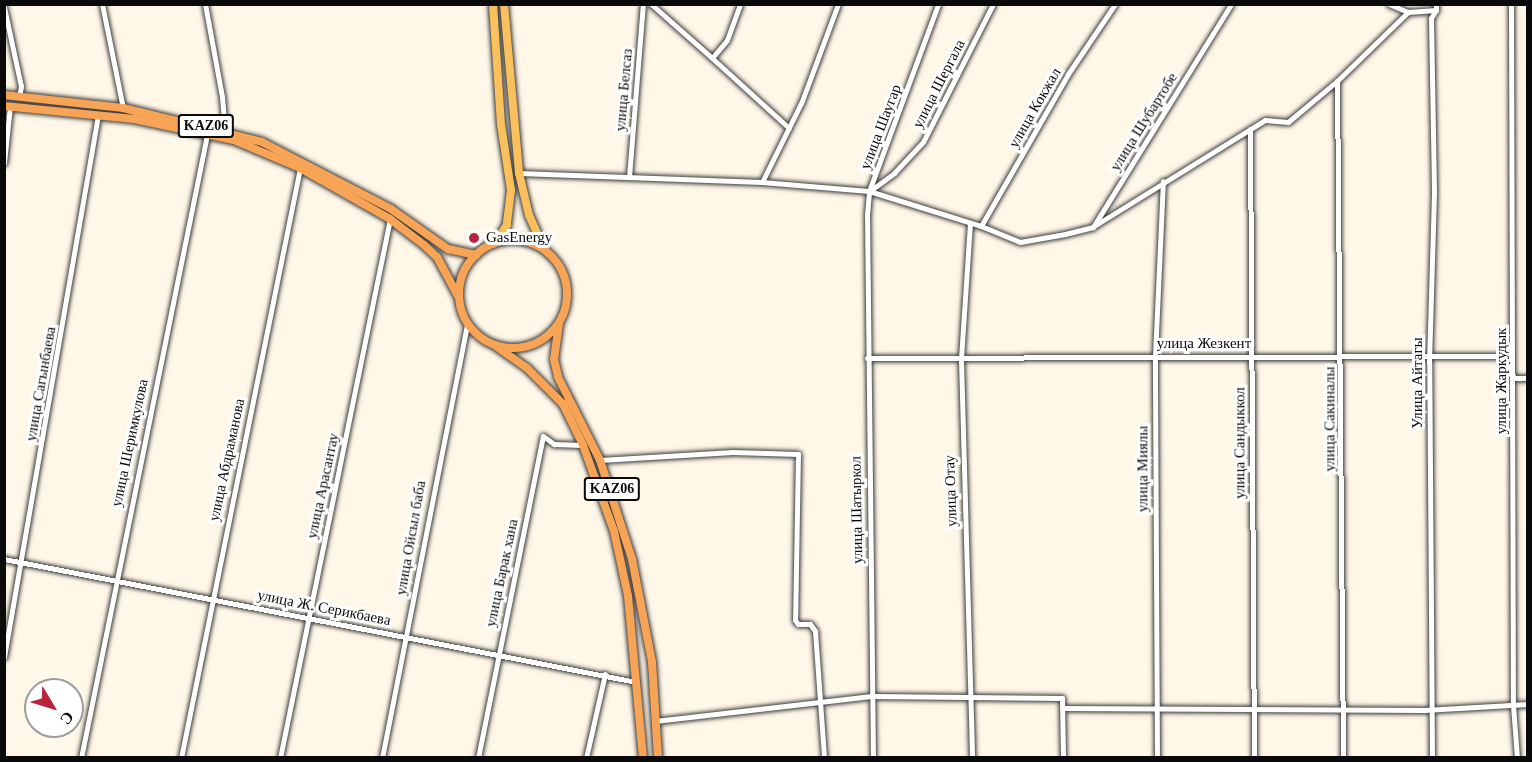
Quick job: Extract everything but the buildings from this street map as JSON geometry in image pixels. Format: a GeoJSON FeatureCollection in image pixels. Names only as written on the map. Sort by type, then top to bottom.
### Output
{"type":"FeatureCollection","features":[{"type":"Feature","properties":{"kind":"highway","name":"KАZ06"},"geometry":{"type":"LineString","coordinates":[[4,95],[123,108],[225,130],[295,156],[391,208],[448,249],[476,255]]}},
{"type":"Feature","properties":{"kind":"highway","name":"KАZ06"},"geometry":{"type":"LineString","coordinates":[[7,106],[98,115],[234,140],[300,168],[390,219],[437,257],[458,296],[467,324],[480,338],[496,347],[555,394],[583,445],[614,531],[628,596],[638,683],[643,758]]}},
{"type":"Feature","properties":{"kind":"highway"},"geometry":{"type":"LineString","coordinates":[[458,296],[466,267],[476,255],[495,243],[529,242],[544,249]]}},
{"type":"Feature","properties":{"kind":"highway","name":"KАZ06"},"geometry":{"type":"LineString","coordinates":[[544,249],[565,275],[568,292],[559,324],[554,359],[558,377],[600,460],[632,559],[652,662],[658,758]]}},
{"type":"Feature","properties":{"kind":"highway"},"geometry":{"type":"LineString","coordinates":[[496,347],[532,346],[559,324]]}},
{"type":"Feature","properties":{"kind":"main road"},"geometry":{"type":"LineString","coordinates":[[493,4],[501,124],[512,190],[507,225],[495,243]]}},
{"type":"Feature","properties":{"kind":"main road"},"geometry":{"type":"LineString","coordinates":[[504,4],[519,173],[529,215],[544,249]]}},
{"type":"Feature","properties":{"kind":"street"},"geometry":{"type":"LineString","coordinates":[[102,4],[123,108]]}},
{"type":"Feature","properties":{"kind":"street"},"geometry":{"type":"LineString","coordinates":[[205,4],[222,97],[225,130]]}},
{"type":"Feature","properties":{"kind":"street","name":"улица Белсаз"},"geometry":{"type":"LineString","coordinates":[[628,177],[643,4]]}},
{"type":"Feature","properties":{"kind":"street"},"geometry":{"type":"LineString","coordinates":[[651,4],[789,128]]}},
{"type":"Feature","properties":{"kind":"street"},"geometry":{"type":"LineString","coordinates":[[712,58],[727,40],[740,4]]}},
{"type":"Feature","properties":{"kind":"street"},"geometry":{"type":"LineString","coordinates":[[762,182],[789,128],[838,4]]}},
{"type":"Feature","properties":{"kind":"street","name":"улица Шаугар"},"geometry":{"type":"LineString","coordinates":[[866,262],[870,191],[938,4]]}},
{"type":"Feature","properties":{"kind":"street","name":"улица Шергала"},"geometry":{"type":"LineString","coordinates":[[870,191],[894,173],[922,142],[993,4]]}},
{"type":"Feature","properties":{"kind":"street","name":"улица Кокжал"},"geometry":{"type":"LineString","coordinates":[[981,226],[1068,74],[1115,4]]}},
{"type":"Feature","properties":{"kind":"street","name":"улица Шубартобе"},"geometry":{"type":"LineString","coordinates":[[1093,226],[1231,4]]}},
{"type":"Feature","properties":{"kind":"street","name":"Улица Айтагы"},"geometry":{"type":"LineString","coordinates":[[1389,4],[1408,12],[1436,7]]}},
{"type":"Feature","properties":{"kind":"street","name":"улица Жаркудык"},"geometry":{"type":"LineString","coordinates":[[1511,4],[1514,378],[1513,705],[1517,758]]}},
{"type":"Feature","properties":{"kind":"street"},"geometry":{"type":"LineString","coordinates":[[4,7],[21,86],[19,97]]}},
{"type":"Feature","properties":{"kind":"street","name":"Улица Айтагы"},"geometry":{"type":"LineString","coordinates":[[1432,758],[1429,356],[1434,189],[1431,18],[1436,7]]}},
{"type":"Feature","properties":{"kind":"street"},"geometry":{"type":"LineString","coordinates":[[519,173],[762,182],[870,191],[981,226],[1020,242],[1065,234],[1093,226],[1265,120],[1287,122],[1337,81],[1408,12]]}},
{"type":"Feature","properties":{"kind":"street","name":"улица Сакиналы"},"geometry":{"type":"LineString","coordinates":[[1337,81],[1342,356],[1343,758]]}},
{"type":"Feature","properties":{"kind":"street"},"geometry":{"type":"LineString","coordinates":[[4,163],[7,106]]}},
{"type":"Feature","properties":{"kind":"street","name":"улица Сагынбаева"},"geometry":{"type":"LineString","coordinates":[[4,657],[24,563],[98,115]]}},
{"type":"Feature","properties":{"kind":"street","name":"улица Сандыккол"},"geometry":{"type":"LineString","coordinates":[[1250,129],[1254,758]]}},
{"type":"Feature","properties":{"kind":"street","name":"улица Шеримкулова"},"geometry":{"type":"LineString","coordinates":[[81,758],[114,580],[207,135]]}},
{"type":"Feature","properties":{"kind":"street","name":"улица Абдраманова"},"geometry":{"type":"LineString","coordinates":[[181,758],[211,599],[300,168]]}},
{"type":"Feature","properties":{"kind":"street","name":"улица Миялы"},"geometry":{"type":"LineString","coordinates":[[1157,758],[1155,356],[1163,181]]}},
{"type":"Feature","properties":{"kind":"street","name":"улица Арасантау"},"geometry":{"type":"LineString","coordinates":[[280,758],[390,219]]}},
{"type":"Feature","properties":{"kind":"street","name":"улица Отау"},"geometry":{"type":"LineString","coordinates":[[970,223],[961,356],[972,758]]}},
{"type":"Feature","properties":{"kind":"street","name":"улица Шатыркол"},"geometry":{"type":"LineString","coordinates":[[866,262],[873,758]]}},
{"type":"Feature","properties":{"kind":"street","name":"улица Ойсыл баба"},"geometry":{"type":"LineString","coordinates":[[382,758],[467,324]]}},
{"type":"Feature","properties":{"kind":"street","name":"улица Жезкент"},"geometry":{"type":"LineString","coordinates":[[867,358],[1502,356],[1514,378]]}},
{"type":"Feature","properties":{"kind":"street"},"geometry":{"type":"LineString","coordinates":[[1514,378],[1527,378]]}},
{"type":"Feature","properties":{"kind":"street","name":"улица Барак хана"},"geometry":{"type":"LineString","coordinates":[[478,758],[543,436],[554,444],[583,445]]}},
{"type":"Feature","properties":{"kind":"street"},"geometry":{"type":"LineString","coordinates":[[600,460],[734,452],[798,454],[795,620],[814,626],[824,758]]}},
{"type":"Feature","properties":{"kind":"street","name":"улица Ж. Серикбаева"},"geometry":{"type":"LineString","coordinates":[[4,560],[605,674],[638,683]]}},
{"type":"Feature","properties":{"kind":"street"},"geometry":{"type":"LineString","coordinates":[[586,758],[605,674]]}},
{"type":"Feature","properties":{"kind":"street"},"geometry":{"type":"LineString","coordinates":[[655,721],[820,705],[824,701],[872,696],[972,695],[1062,698],[1063,758]]}},
{"type":"Feature","properties":{"kind":"street"},"geometry":{"type":"LineString","coordinates":[[1062,708],[1431,710],[1527,704]]}},
{"type":"Feature","properties":{"kind":"place","name":"GasEnergy"},"geometry":{"type":"Point","coordinates":[474,238]}}]}
